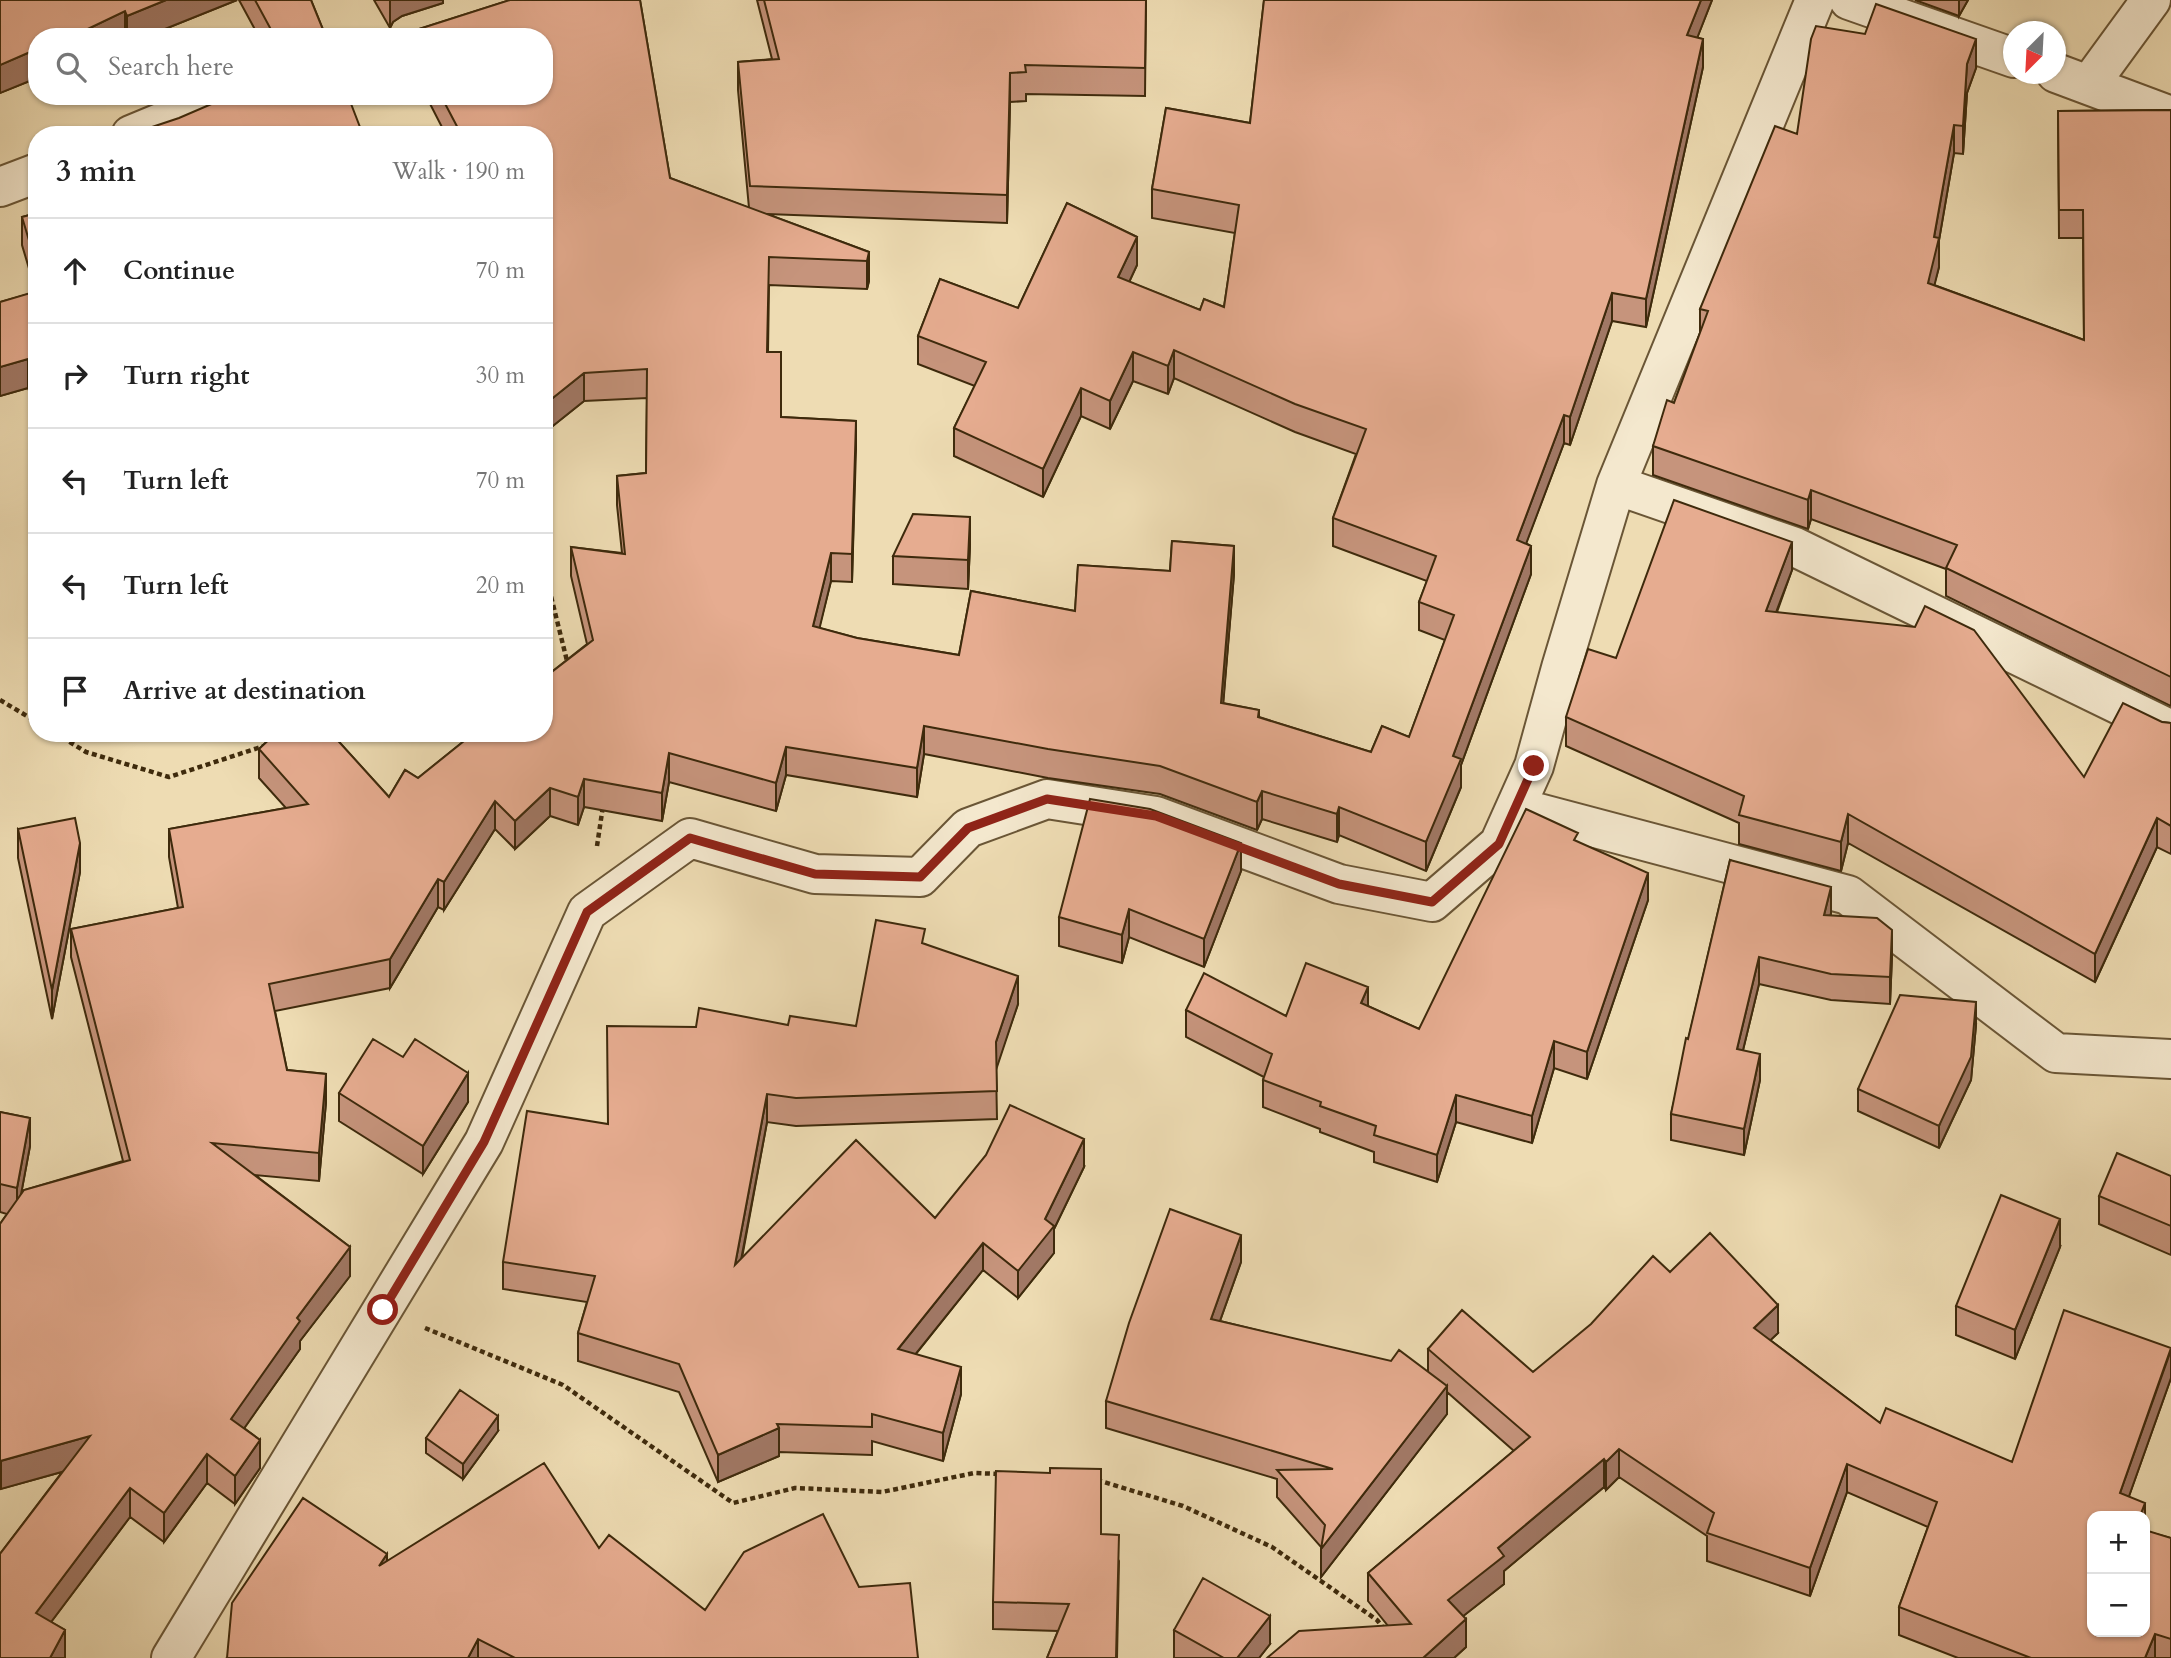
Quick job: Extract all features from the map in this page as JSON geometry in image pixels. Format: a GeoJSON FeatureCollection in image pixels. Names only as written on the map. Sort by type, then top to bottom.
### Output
{"type":"FeatureCollection","features":[{"type":"Feature","properties":{"kind":"street"},"geometry":{"type":"LineString","coordinates":[[171,1658],[484,1142],[587,912],[690,838],[815,874],[920,877],[968,828],[1047,799],[1156,816],[1339,884],[1432,902],[1499,844],[1534,766],[1616,485],[1815,0]]}},
{"type":"Feature","properties":{"kind":"street"},"geometry":{"type":"LineString","coordinates":[[1849,0],[2003,54]]}},
{"type":"Feature","properties":{"kind":"street"},"geometry":{"type":"LineString","coordinates":[[2151,0],[2072,79],[2171,116]]}},
{"type":"Feature","properties":{"kind":"street"},"geometry":{"type":"LineString","coordinates":[[153,126],[203,105]]}},
{"type":"Feature","properties":{"kind":"street"},"geometry":{"type":"LineString","coordinates":[[0,187],[28,176]]}},
{"type":"Feature","properties":{"kind":"street"},"geometry":{"type":"LineString","coordinates":[[1616,485],[1795,547],[2171,730]]}},
{"type":"Feature","properties":{"kind":"street"},"geometry":{"type":"LineString","coordinates":[[1516,807],[1848,895],[2056,1053],[2171,1059]]}},
{"type":"Feature","properties":{"kind":"path"},"geometry":{"type":"LineString","coordinates":[[553,605],[569,671]]}},
{"type":"Feature","properties":{"kind":"path"},"geometry":{"type":"LineString","coordinates":[[0,700],[28,717]]}},
{"type":"Feature","properties":{"kind":"path"},"geometry":{"type":"LineString","coordinates":[[70,742],[86,752],[169,777],[264,746],[268,742]]}},
{"type":"Feature","properties":{"kind":"path"},"geometry":{"type":"LineString","coordinates":[[587,912],[605,795]]}},
{"type":"Feature","properties":{"kind":"path"},"geometry":{"type":"LineString","coordinates":[[383,1310],[563,1385],[733,1503],[795,1488],[882,1492],[974,1473],[1012,1474]]}},
{"type":"Feature","properties":{"kind":"path"},"geometry":{"type":"LineString","coordinates":[[1086,1476],[1183,1506],[1272,1547],[1377,1620],[1392,1639]]}},
{"type":"Feature","properties":{"kind":"building"},"geometry":{"type":"Polygon","coordinates":[[[0,0],[166,0],[127,16],[125,11],[90,28],[28,28],[28,53],[0,65],[0,0]]]}},
{"type":"Feature","properties":{"kind":"building"},"geometry":{"type":"Polygon","coordinates":[[[255,0],[311,0],[322,28],[270,28],[255,0]]]}},
{"type":"Feature","properties":{"kind":"building"},"geometry":{"type":"Polygon","coordinates":[[[510,0],[640,0],[670,178],[869,252],[867,261],[769,257],[767,352],[781,352],[781,417],[856,421],[852,554],[831,553],[813,626],[857,638],[959,655],[971,591],[1075,611],[1078,565],[1170,571],[1172,541],[1234,546],[1221,703],[1259,710],[1258,717],[1371,752],[1382,726],[1409,737],[1454,615],[1419,602],[1436,556],[1333,518],[1366,429],[1295,404],[1174,350],[1168,366],[1133,352],[1110,401],[1081,388],[1043,469],[954,428],[986,362],[918,336],[940,279],[1018,308],[1067,203],[1137,237],[1118,277],[1200,310],[1204,299],[1224,307],[1239,205],[1152,189],[1166,108],[1250,123],[1264,0],[1701,0],[1687,35],[1703,39],[1646,299],[1612,293],[1570,417],[1564,415],[1517,540],[1531,546],[1453,756],[1461,759],[1426,842],[1339,807],[1337,814],[1262,791],[1257,802],[1160,766],[924,726],[917,768],[786,747],[776,783],[669,753],[662,793],[584,779],[578,797],[550,788],[515,821],[495,801],[444,882],[438,879],[390,959],[269,984],[287,1070],[326,1074],[319,1153],[212,1143],[350,1247],[297,1318],[300,1321],[231,1419],[260,1440],[235,1476],[207,1454],[164,1513],[130,1488],[36,1613],[65,1630],[50,1658],[0,1658],[0,1554],[90,1436],[0,1461],[0,1224],[24,1190],[130,1160],[71,929],[183,907],[169,829],[308,804],[259,749],[266,742],[339,742],[389,797],[405,770],[418,778],[463,742],[553,742],[553,671],[593,640],[571,547],[625,554],[617,476],[646,473],[647,369],[584,373],[553,398],[553,126],[457,126],[446,105],[553,105],[553,28],[422,28],[510,0]]]}},
{"type":"Feature","properties":{"kind":"building"},"geometry":{"type":"Polygon","coordinates":[[[764,0],[1146,0],[1145,68],[1025,65],[1026,72],[1010,73],[1007,195],[750,186],[738,62],[779,59],[764,0]]]}},
{"type":"Feature","properties":{"kind":"building"},"geometry":{"type":"Polygon","coordinates":[[[1876,4],[1976,39],[1967,64],[1963,126],[1954,125],[1934,237],[1939,238],[1928,283],[2084,340],[2083,210],[2059,210],[2058,111],[2171,110],[2171,677],[1946,568],[1957,545],[1811,490],[1808,500],[1653,446],[1667,400],[1674,403],[1708,311],[1700,309],[1775,126],[1797,134],[1811,39],[1816,26],[1865,34],[1876,4]]]}},
{"type":"Feature","properties":{"kind":"building"},"geometry":{"type":"Polygon","coordinates":[[[209,105],[351,105],[360,126],[155,126],[209,105]]]}},
{"type":"Feature","properties":{"kind":"building"},"geometry":{"type":"Polygon","coordinates":[[[28,215],[28,237],[22,217],[28,215]]]}},
{"type":"Feature","properties":{"kind":"building"},"geometry":{"type":"Polygon","coordinates":[[[28,294],[28,359],[0,367],[0,302],[28,294]]]}},
{"type":"Feature","properties":{"kind":"building"},"geometry":{"type":"Polygon","coordinates":[[[1674,500],[1792,542],[1766,611],[1915,627],[1925,606],[1974,630],[2084,777],[2123,703],[2162,722],[2171,723],[2171,826],[2157,818],[2095,954],[1848,814],[1841,842],[1739,815],[1744,796],[1566,717],[1588,649],[1616,658],[1674,500]]]}},
{"type":"Feature","properties":{"kind":"building"},"geometry":{"type":"Polygon","coordinates":[[[913,514],[970,517],[968,560],[893,556],[913,514]]]}},
{"type":"Feature","properties":{"kind":"building"},"geometry":{"type":"Polygon","coordinates":[[[1090,799],[1150,809],[1241,843],[1204,939],[1129,909],[1122,935],[1059,917],[1090,799]]]}},
{"type":"Feature","properties":{"kind":"building"},"geometry":{"type":"Polygon","coordinates":[[[1526,809],[1578,833],[1574,840],[1648,873],[1587,1052],[1554,1041],[1532,1116],[1456,1095],[1437,1155],[1374,1135],[1376,1126],[1320,1106],[1321,1102],[1263,1080],[1272,1054],[1186,1010],[1204,973],[1286,1016],[1306,963],[1368,987],[1361,1003],[1419,1029],[1526,809]]]}},
{"type":"Feature","properties":{"kind":"building"},"geometry":{"type":"Polygon","coordinates":[[[75,818],[80,843],[52,990],[18,829],[75,818]]]}},
{"type":"Feature","properties":{"kind":"building"},"geometry":{"type":"Polygon","coordinates":[[[1730,860],[1831,887],[1824,915],[1877,918],[1892,930],[1890,977],[1831,974],[1759,957],[1737,1049],[1760,1054],[1744,1129],[1671,1114],[1686,1038],[1688,1039],[1730,860]]]}},
{"type":"Feature","properties":{"kind":"building"},"geometry":{"type":"Polygon","coordinates":[[[876,920],[925,929],[922,943],[1018,976],[996,1042],[997,1091],[796,1098],[767,1094],[735,1265],[856,1140],[935,1218],[986,1155],[1010,1105],[1084,1139],[1045,1219],[1054,1226],[1018,1271],[983,1243],[898,1349],[961,1367],[943,1433],[872,1414],[872,1427],[777,1424],[779,1428],[718,1455],[679,1364],[578,1333],[595,1276],[503,1262],[527,1111],[608,1124],[607,1026],[696,1027],[699,1008],[788,1025],[790,1016],[856,1026],[876,920]]]}},
{"type":"Feature","properties":{"kind":"building"},"geometry":{"type":"Polygon","coordinates":[[[1900,995],[1976,1002],[1971,1057],[1939,1126],[1858,1089],[1900,995]]]}},
{"type":"Feature","properties":{"kind":"building"},"geometry":{"type":"Polygon","coordinates":[[[373,1039],[403,1057],[415,1039],[468,1073],[423,1146],[339,1093],[373,1039]]]}},
{"type":"Feature","properties":{"kind":"building"},"geometry":{"type":"Polygon","coordinates":[[[0,1112],[30,1118],[17,1188],[0,1184],[0,1112]]]}},
{"type":"Feature","properties":{"kind":"building"},"geometry":{"type":"Polygon","coordinates":[[[2117,1153],[2171,1176],[2171,1226],[2099,1196],[2117,1153]]]}},
{"type":"Feature","properties":{"kind":"building"},"geometry":{"type":"Polygon","coordinates":[[[2001,1195],[2060,1219],[2015,1330],[1956,1306],[2001,1195]]]}},
{"type":"Feature","properties":{"kind":"building"},"geometry":{"type":"Polygon","coordinates":[[[1170,1209],[1241,1235],[1211,1319],[1391,1361],[1399,1350],[1447,1386],[1321,1549],[1325,1525],[1277,1470],[1333,1469],[1106,1401],[1129,1323],[1170,1209]]]}},
{"type":"Feature","properties":{"kind":"building"},"geometry":{"type":"Polygon","coordinates":[[[1710,1233],[1778,1305],[1754,1328],[1880,1423],[1886,1408],[2012,1462],[2064,1310],[2171,1348],[2120,1493],[2145,1503],[2142,1511],[2087,1511],[2087,1637],[2150,1637],[2150,1532],[2171,1538],[2171,1639],[2155,1634],[2145,1658],[2031,1658],[1899,1607],[1937,1502],[1847,1464],[1810,1568],[1707,1533],[1714,1513],[1619,1449],[1498,1548],[1504,1556],[1448,1600],[1466,1619],[1423,1658],[1267,1658],[1299,1631],[1411,1624],[1368,1573],[1530,1437],[1428,1349],[1462,1310],[1533,1372],[1591,1324],[1653,1256],[1670,1272],[1710,1233]]]}},
{"type":"Feature","properties":{"kind":"building"},"geometry":{"type":"Polygon","coordinates":[[[460,1390],[498,1416],[463,1464],[426,1438],[460,1390]]]}},
{"type":"Feature","properties":{"kind":"building"},"geometry":{"type":"Polygon","coordinates":[[[544,1463],[599,1548],[609,1535],[705,1610],[744,1552],[823,1514],[859,1587],[910,1583],[918,1658],[515,1658],[478,1639],[468,1658],[227,1658],[232,1603],[303,1498],[387,1554],[379,1566],[544,1463]]]}},
{"type":"Feature","properties":{"kind":"building"},"geometry":{"type":"Polygon","coordinates":[[[1050,1468],[1101,1469],[1101,1534],[1119,1535],[1116,1658],[1047,1658],[1069,1604],[993,1602],[996,1471],[1050,1473],[1050,1468]]]}},
{"type":"Feature","properties":{"kind":"building"},"geometry":{"type":"Polygon","coordinates":[[[1203,1578],[1270,1616],[1237,1658],[1224,1658],[1174,1630],[1203,1578]]]}},
{"type":"Feature","properties":{"kind":"route"},"geometry":{"type":"LineString","coordinates":[[383,1310],[484,1142],[587,912],[690,838],[815,874],[920,877],[968,828],[1047,799],[1156,816],[1339,884],[1432,902],[1499,844],[1534,766]]}}]}
